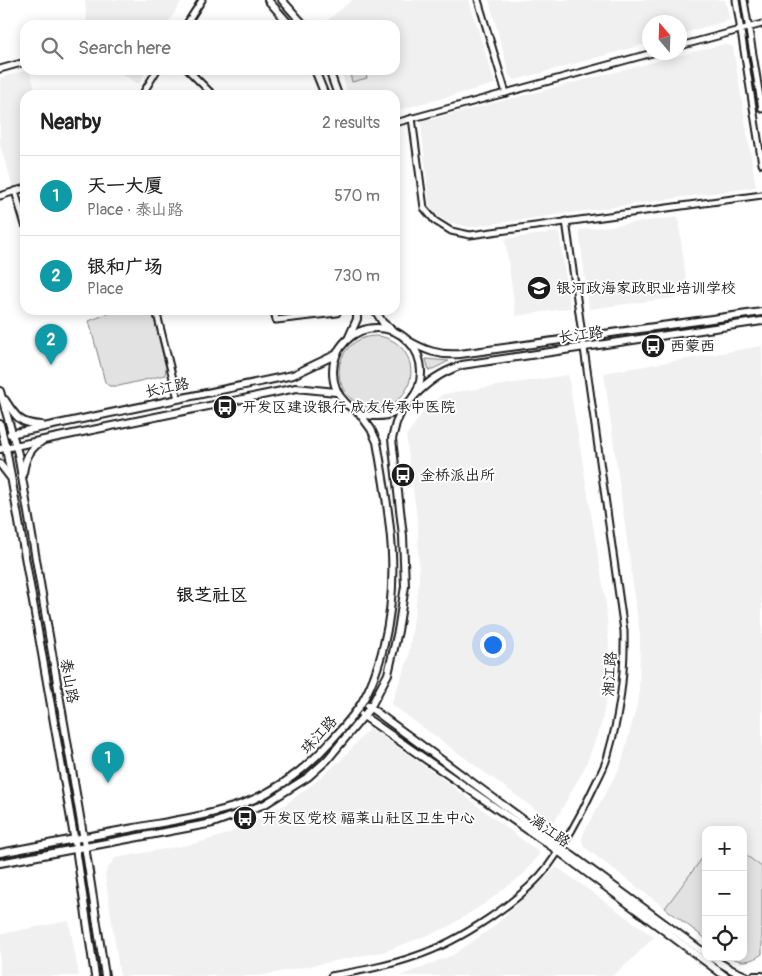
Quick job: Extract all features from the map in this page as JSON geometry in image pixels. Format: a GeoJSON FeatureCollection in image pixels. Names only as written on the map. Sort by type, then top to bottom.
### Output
{"type":"FeatureCollection","features":[{"type":"Feature","properties":{"kind":"main road"},"geometry":{"type":"LineString","coordinates":[[268,0],[286,20]]}},
{"type":"Feature","properties":{"kind":"main road"},"geometry":{"type":"LineString","coordinates":[[282,0],[300,20]]}},
{"type":"Feature","properties":{"kind":"main road"},"geometry":{"type":"LineString","coordinates":[[317,75],[323,90]]}},
{"type":"Feature","properties":{"kind":"main road"},"geometry":{"type":"LineString","coordinates":[[331,75],[336,90]]}},
{"type":"Feature","properties":{"kind":"main road","name":"长江路"},"geometry":{"type":"LineString","coordinates":[[407,340],[421,348],[438,354],[448,355],[762,312]]}},
{"type":"Feature","properties":{"kind":"main road"},"geometry":{"type":"LineString","coordinates":[[357,315],[349,337],[335,355],[332,370],[336,392],[346,404],[360,414],[385,416],[403,408]]}},
{"type":"Feature","properties":{"kind":"main road"},"geometry":{"type":"LineString","coordinates":[[0,863],[213,823],[265,804],[285,793],[327,760],[370,708],[388,674],[398,631],[405,586],[403,536],[392,439],[396,423],[403,408],[413,398],[421,378],[420,363],[413,347],[407,340],[383,323],[378,315]]}},
{"type":"Feature","properties":{"kind":"main road","name":"长江路"},"geometry":{"type":"LineString","coordinates":[[413,398],[433,378],[462,365],[762,321]]}},
{"type":"Feature","properties":{"kind":"main road"},"geometry":{"type":"LineString","coordinates":[[349,337],[368,328],[392,330]]}},
{"type":"Feature","properties":{"kind":"main road","name":"长江路"},"geometry":{"type":"LineString","coordinates":[[2,436],[293,375],[335,355]]}},
{"type":"Feature","properties":{"kind":"main road","name":"长江路"},"geometry":{"type":"LineString","coordinates":[[3,449],[296,388],[336,392]]}},
{"type":"Feature","properties":{"kind":"main road"},"geometry":{"type":"LineString","coordinates":[[0,393],[21,420],[33,424],[58,424]]}},
{"type":"Feature","properties":{"kind":"main road","name":"泰山路"},"geometry":{"type":"LineString","coordinates":[[0,393],[13,433],[22,479],[85,846],[105,976]]}},
{"type":"Feature","properties":{"kind":"main road","name":"珠江路"},"geometry":{"type":"LineString","coordinates":[[0,853],[217,812],[243,804],[266,794],[299,772],[317,757],[356,711],[378,667],[388,628],[394,563],[387,500],[377,442],[371,428],[360,414]]}},
{"type":"Feature","properties":{"kind":"main road","name":"泰山路"},"geometry":{"type":"LineString","coordinates":[[0,424],[3,449],[12,481],[76,848],[95,976]]}},
{"type":"Feature","properties":{"kind":"main road"},"geometry":{"type":"LineString","coordinates":[[22,479],[25,462],[34,446],[47,440]]}},
{"type":"Feature","properties":{"kind":"main road"},"geometry":{"type":"LineString","coordinates":[[0,464],[12,481]]}},
{"type":"Feature","properties":{"kind":"main road","name":"漓江路"},"geometry":{"type":"LineString","coordinates":[[362,702],[725,976]]}},
{"type":"Feature","properties":{"kind":"main road","name":"漓江路"},"geometry":{"type":"LineString","coordinates":[[356,711],[559,849],[702,951]]}},
{"type":"Feature","properties":{"kind":"main road"},"geometry":{"type":"LineString","coordinates":[[717,961],[746,976]]}},
{"type":"Feature","properties":{"kind":"street"},"geometry":{"type":"LineString","coordinates":[[189,20],[202,0]]}},
{"type":"Feature","properties":{"kind":"street"},"geometry":{"type":"LineString","coordinates":[[478,0],[506,93]]}},
{"type":"Feature","properties":{"kind":"street"},"geometry":{"type":"LineString","coordinates":[[736,0],[762,164]]}},
{"type":"Feature","properties":{"kind":"street"},"geometry":{"type":"LineString","coordinates":[[744,0],[762,109]]}},
{"type":"Feature","properties":{"kind":"street"},"geometry":{"type":"LineString","coordinates":[[687,44],[762,24]]}},
{"type":"Feature","properties":{"kind":"street"},"geometry":{"type":"LineString","coordinates":[[400,122],[642,56]]}},
{"type":"Feature","properties":{"kind":"street"},"geometry":{"type":"LineString","coordinates":[[0,70],[20,64]]}},
{"type":"Feature","properties":{"kind":"street"},"geometry":{"type":"LineString","coordinates":[[145,90],[154,75]]}},
{"type":"Feature","properties":{"kind":"street"},"geometry":{"type":"LineString","coordinates":[[193,75],[208,90]]}},
{"type":"Feature","properties":{"kind":"street"},"geometry":{"type":"LineString","coordinates":[[412,118],[424,208],[435,221],[451,231],[470,235],[762,195]]}},
{"type":"Feature","properties":{"kind":"street"},"geometry":{"type":"LineString","coordinates":[[0,196],[20,190]]}},
{"type":"Feature","properties":{"kind":"street"},"geometry":{"type":"LineString","coordinates":[[15,191],[20,208]]}},
{"type":"Feature","properties":{"kind":"street","name":"湘江路"},"geometry":{"type":"LineString","coordinates":[[330,976],[387,965],[443,945],[471,929],[512,901],[548,866],[585,805],[608,757],[620,703],[624,664],[624,631],[566,221]]}},
{"type":"Feature","properties":{"kind":"street"},"geometry":{"type":"LineString","coordinates":[[157,315],[178,399]]}},
{"type":"Feature","properties":{"kind":"street"},"geometry":{"type":"LineString","coordinates":[[275,315],[276,320],[320,315]]}},
{"type":"Feature","properties":{"kind":"shaded area"},"geometry":{"type":"Polygon","coordinates":[[[85,0],[182,0],[170,20],[87,20],[85,0]]]}},
{"type":"Feature","properties":{"kind":"shaded area"},"geometry":{"type":"Polygon","coordinates":[[[352,0],[469,0],[495,84],[400,110],[400,90],[347,90],[342,75],[400,75],[400,20],[328,20],[352,0]]]}},
{"type":"Feature","properties":{"kind":"shaded area"},"geometry":{"type":"Polygon","coordinates":[[[489,0],[725,0],[730,20],[687,32],[687,15],[642,15],[642,45],[516,80],[510,77],[489,0]]]}},
{"type":"Feature","properties":{"kind":"shaded area"},"geometry":{"type":"Polygon","coordinates":[[[724,44],[733,47],[756,187],[470,227],[447,222],[433,212],[429,203],[421,122],[662,60],[687,60],[687,54],[724,44]]]}},
{"type":"Feature","properties":{"kind":"shaded area"},"geometry":{"type":"Polygon","coordinates":[[[20,72],[20,75],[31,75],[35,90],[20,90],[20,185],[13,187],[0,145],[0,78],[20,72]]]}},
{"type":"Feature","properties":{"kind":"shaded area"},"geometry":{"type":"Polygon","coordinates":[[[123,75],[144,75],[139,84],[123,75]]]}},
{"type":"Feature","properties":{"kind":"shaded area"},"geometry":{"type":"Polygon","coordinates":[[[350,75],[366,75],[367,78],[352,82],[350,75]]]}},
{"type":"Feature","properties":{"kind":"shaded area"},"geometry":{"type":"Polygon","coordinates":[[[678,217],[688,296],[589,309],[579,230],[678,217]]]}},
{"type":"Feature","properties":{"kind":"shaded area","name":"银河政海家政职业培训学校"},"geometry":{"type":"Polygon","coordinates":[[[559,232],[570,308],[516,316],[505,239],[559,232]]]}},
{"type":"Feature","properties":{"kind":"shaded area"},"geometry":{"type":"Polygon","coordinates":[[[104,315],[153,315],[166,368],[165,375],[119,386],[109,386],[105,382],[89,321],[104,315]]]}},
{"type":"Feature","properties":{"kind":"shaded area"},"geometry":{"type":"Polygon","coordinates":[[[382,336],[401,346],[409,358],[411,372],[409,386],[401,398],[389,406],[368,408],[349,398],[341,386],[339,365],[349,346],[361,338],[382,336]]]}},
{"type":"Feature","properties":{"kind":"shaded area"},"geometry":{"type":"Polygon","coordinates":[[[762,346],[762,867],[747,856],[747,826],[702,826],[702,858],[665,908],[584,847],[582,839],[585,830],[621,765],[639,697],[640,635],[604,373],[762,346]]]}},
{"type":"Feature","properties":{"kind":"shaded area"},"geometry":{"type":"Polygon","coordinates":[[[426,359],[449,361],[429,371],[426,359]]]}},
{"type":"Feature","properties":{"kind":"shaded area"},"geometry":{"type":"Polygon","coordinates":[[[568,375],[606,603],[611,677],[601,725],[585,767],[554,823],[391,704],[408,660],[419,581],[418,526],[406,436],[426,408],[443,394],[568,375]]]}},
{"type":"Feature","properties":{"kind":"shaded area"},"geometry":{"type":"Polygon","coordinates":[[[370,728],[436,774],[540,853],[525,873],[484,904],[446,928],[386,951],[259,976],[120,976],[105,875],[115,858],[198,843],[227,834],[258,819],[286,804],[314,783],[341,760],[370,728]]]}},
{"type":"Feature","properties":{"kind":"shaded area"},"geometry":{"type":"Polygon","coordinates":[[[747,856],[762,867],[762,954],[747,960],[747,856]]]}},
{"type":"Feature","properties":{"kind":"shaded area"},"geometry":{"type":"Polygon","coordinates":[[[702,858],[702,936],[665,908],[702,858]]]}},
{"type":"Feature","properties":{"kind":"shaded area"},"geometry":{"type":"Polygon","coordinates":[[[557,867],[654,937],[612,976],[400,976],[453,955],[492,928],[557,867]]]}},
{"type":"Feature","properties":{"kind":"shaded area"},"geometry":{"type":"Polygon","coordinates":[[[69,921],[79,976],[0,976],[0,934],[69,921]]]}},
{"type":"Feature","properties":{"kind":"place","name":"银河政海家政职业培训学校"},"geometry":{"type":"Point","coordinates":[539,288]}},
{"type":"Feature","properties":{"kind":"place","name":"西蒙西"},"geometry":{"type":"Point","coordinates":[653,346]}},
{"type":"Feature","properties":{"kind":"place","name":"银和广场"},"geometry":{"type":"Point","coordinates":[51,365]}},
{"type":"Feature","properties":{"kind":"place","name":"开发区建设银行 成友传承中医院"},"geometry":{"type":"Point","coordinates":[225,407]}},
{"type":"Feature","properties":{"kind":"place","name":"金桥派出所"},"geometry":{"type":"Point","coordinates":[403,475]}},
{"type":"Feature","properties":{"kind":"place","name":"天一大厦"},"geometry":{"type":"Point","coordinates":[108,783]}},
{"type":"Feature","properties":{"kind":"place","name":"开发区党校 福莱山社区卫生中心"},"geometry":{"type":"Point","coordinates":[245,818]}},
{"type":"Feature","properties":{"kind":"district","name":"银芝社区"},"geometry":{"type":"Point","coordinates":[212,595]}}]}
